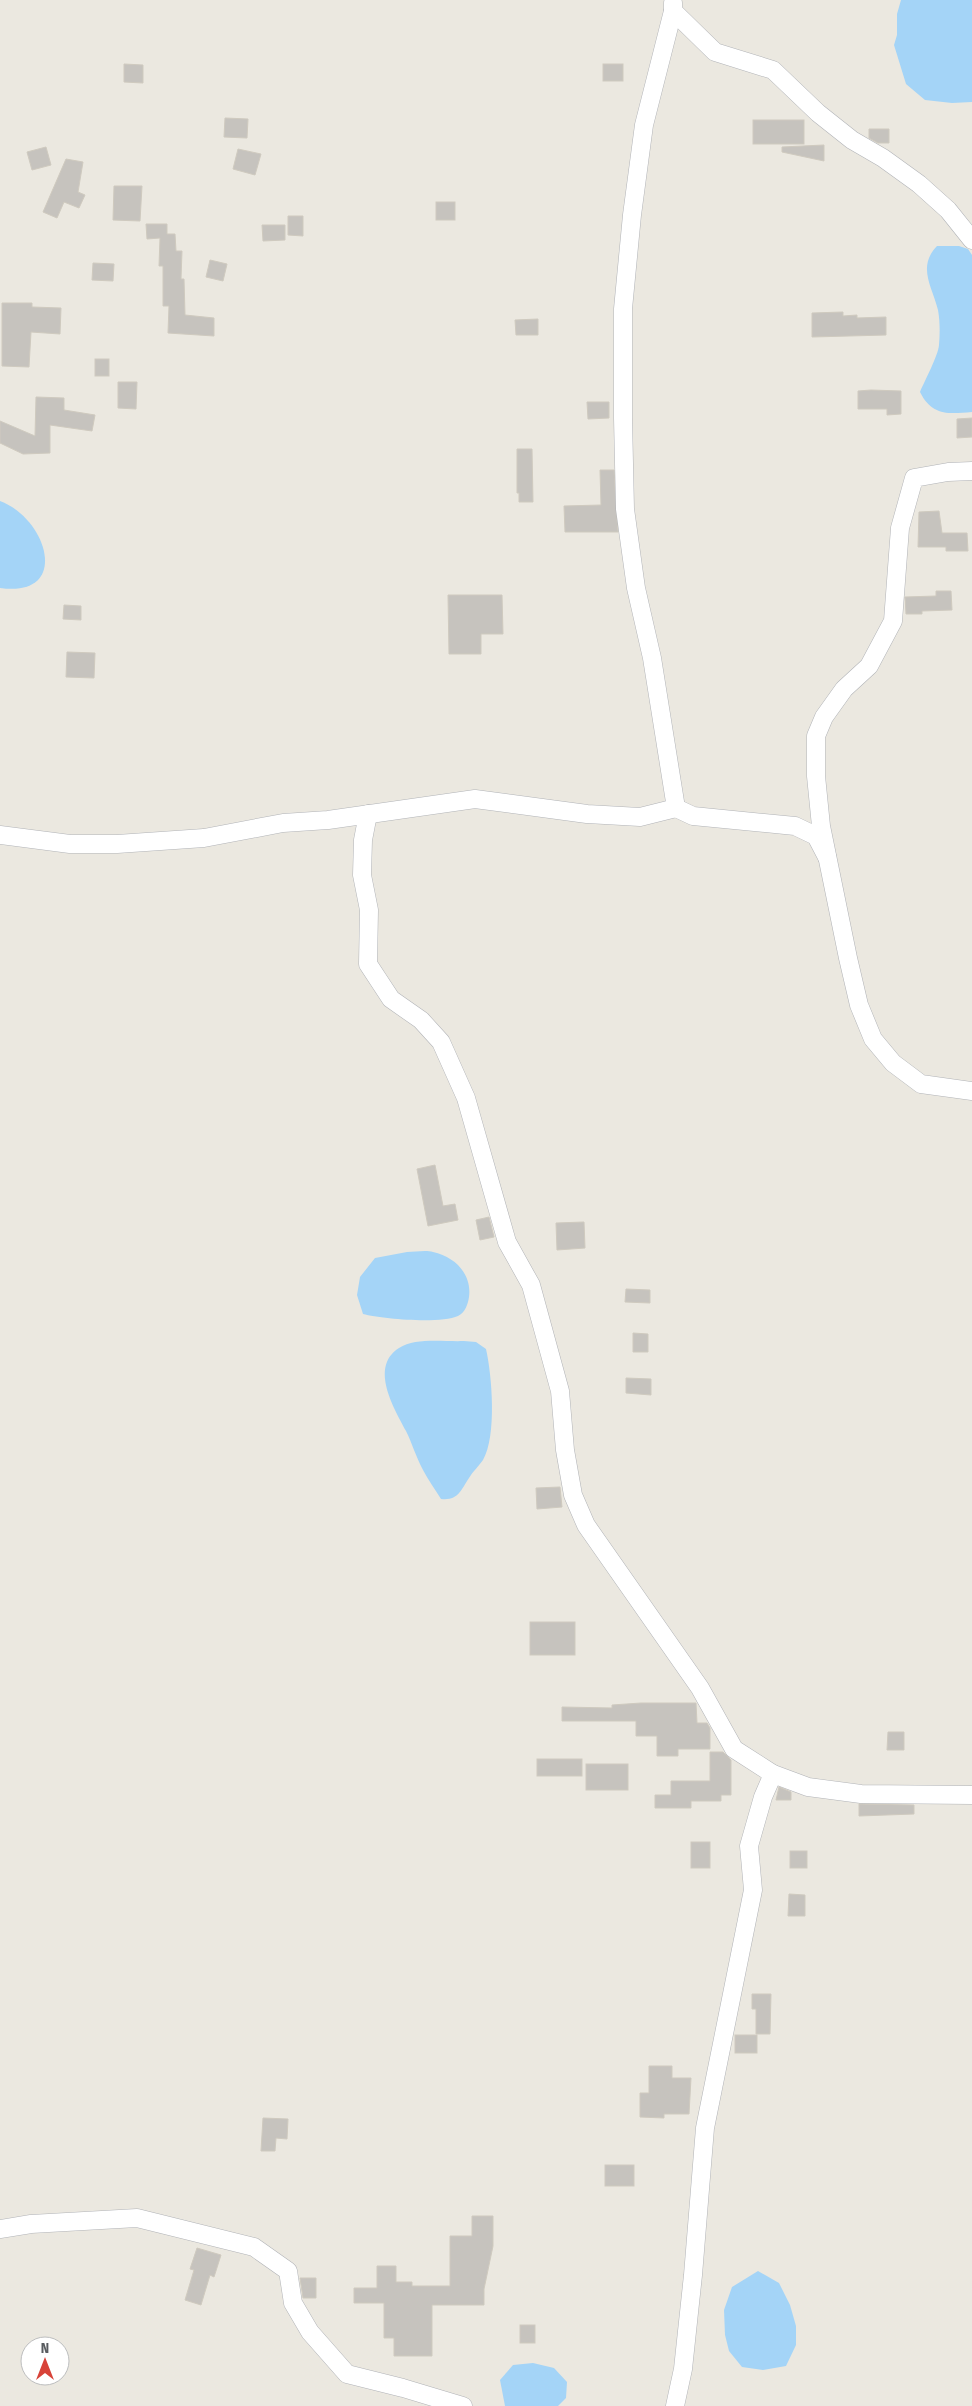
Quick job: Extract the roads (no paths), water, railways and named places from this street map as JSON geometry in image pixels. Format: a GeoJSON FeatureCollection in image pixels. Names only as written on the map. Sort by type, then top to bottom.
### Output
{"type":"FeatureCollection","features":[{"type":"Feature","properties":{"kind":"street"},"geometry":{"type":"LineString","coordinates":[[673,6],[715,52],[773,70],[818,113],[845,134],[920,184],[948,210],[972,240]]}},
{"type":"Feature","properties":{"kind":"street"},"geometry":{"type":"LineString","coordinates":[[673,6],[644,125],[632,215],[623,309],[623,418],[625,509],[635,580],[652,658],[676,808]]}},
{"type":"Feature","properties":{"kind":"street"},"geometry":{"type":"LineString","coordinates":[[972,471],[948,472],[914,478],[900,528],[893,621],[869,666],[844,689],[824,717],[816,736],[816,776],[827,857],[857,995],[873,1039],[893,1063],[921,1084],[972,1091]]}},
{"type":"Feature","properties":{"kind":"street"},"geometry":{"type":"LineString","coordinates":[[0,835],[70,844],[117,844],[204,838],[283,823],[368,814],[475,799],[587,814],[640,817],[676,808],[694,816],[795,826],[816,836],[827,857]]}},
{"type":"Feature","properties":{"kind":"street"},"geometry":{"type":"LineString","coordinates":[[368,814],[363,840],[362,875],[368,910],[368,964],[391,999],[421,1020],[441,1042],[466,1098],[507,1242],[531,1285],[560,1391],[565,1450],[573,1496],[586,1525],[700,1688],[734,1750],[773,1774],[808,1787],[862,1794],[972,1796]]}},
{"type":"Feature","properties":{"kind":"street"},"geometry":{"type":"LineString","coordinates":[[674,2406],[684,2360],[705,2128],[753,1890],[749,1846],[763,1797],[773,1774]]}},
{"type":"Feature","properties":{"kind":"street"},"geometry":{"type":"LineString","coordinates":[[0,2228],[31,2224],[137,2218],[254,2247],[288,2271],[293,2303],[310,2332],[347,2374],[404,2388],[462,2406]]}},
{"type":"Feature","properties":{"kind":"water"},"geometry":{"type":"Polygon","coordinates":[[[901,0],[972,0],[972,102],[952,103],[925,100],[906,84],[894,45],[897,35],[897,14],[901,0]]]}},
{"type":"Feature","properties":{"kind":"water"},"geometry":{"type":"Polygon","coordinates":[[[937,246],[959,246],[968,249],[972,255],[972,412],[942,412],[930,406],[920,392],[934,362],[939,345],[938,310],[927,269],[931,254],[937,246]]]}},
{"type":"Feature","properties":{"kind":"water"},"geometry":{"type":"Polygon","coordinates":[[[0,501],[17,510],[30,524],[40,539],[45,555],[44,570],[37,581],[22,588],[0,588],[0,501]]]}},
{"type":"Feature","properties":{"kind":"water"},"geometry":{"type":"Polygon","coordinates":[[[427,1251],[441,1254],[461,1268],[468,1281],[469,1297],[464,1311],[460,1315],[438,1320],[425,1320],[383,1318],[363,1314],[357,1295],[360,1277],[375,1258],[407,1252],[427,1251]]]}},
{"type":"Feature","properties":{"kind":"water"},"geometry":{"type":"Polygon","coordinates":[[[414,1342],[476,1342],[486,1349],[492,1405],[490,1436],[483,1460],[458,1494],[451,1498],[441,1499],[427,1477],[391,1400],[385,1377],[386,1366],[390,1356],[399,1348],[414,1342]]]}},
{"type":"Feature","properties":{"kind":"water"},"geometry":{"type":"Polygon","coordinates":[[[758,2271],[779,2283],[790,2305],[796,2326],[796,2345],[786,2366],[763,2370],[742,2367],[729,2351],[725,2335],[724,2310],[732,2287],[758,2271]]]}},
{"type":"Feature","properties":{"kind":"water"},"geometry":{"type":"Polygon","coordinates":[[[533,2363],[554,2368],[567,2382],[566,2398],[558,2406],[505,2406],[500,2380],[513,2365],[533,2363]]]}}]}
